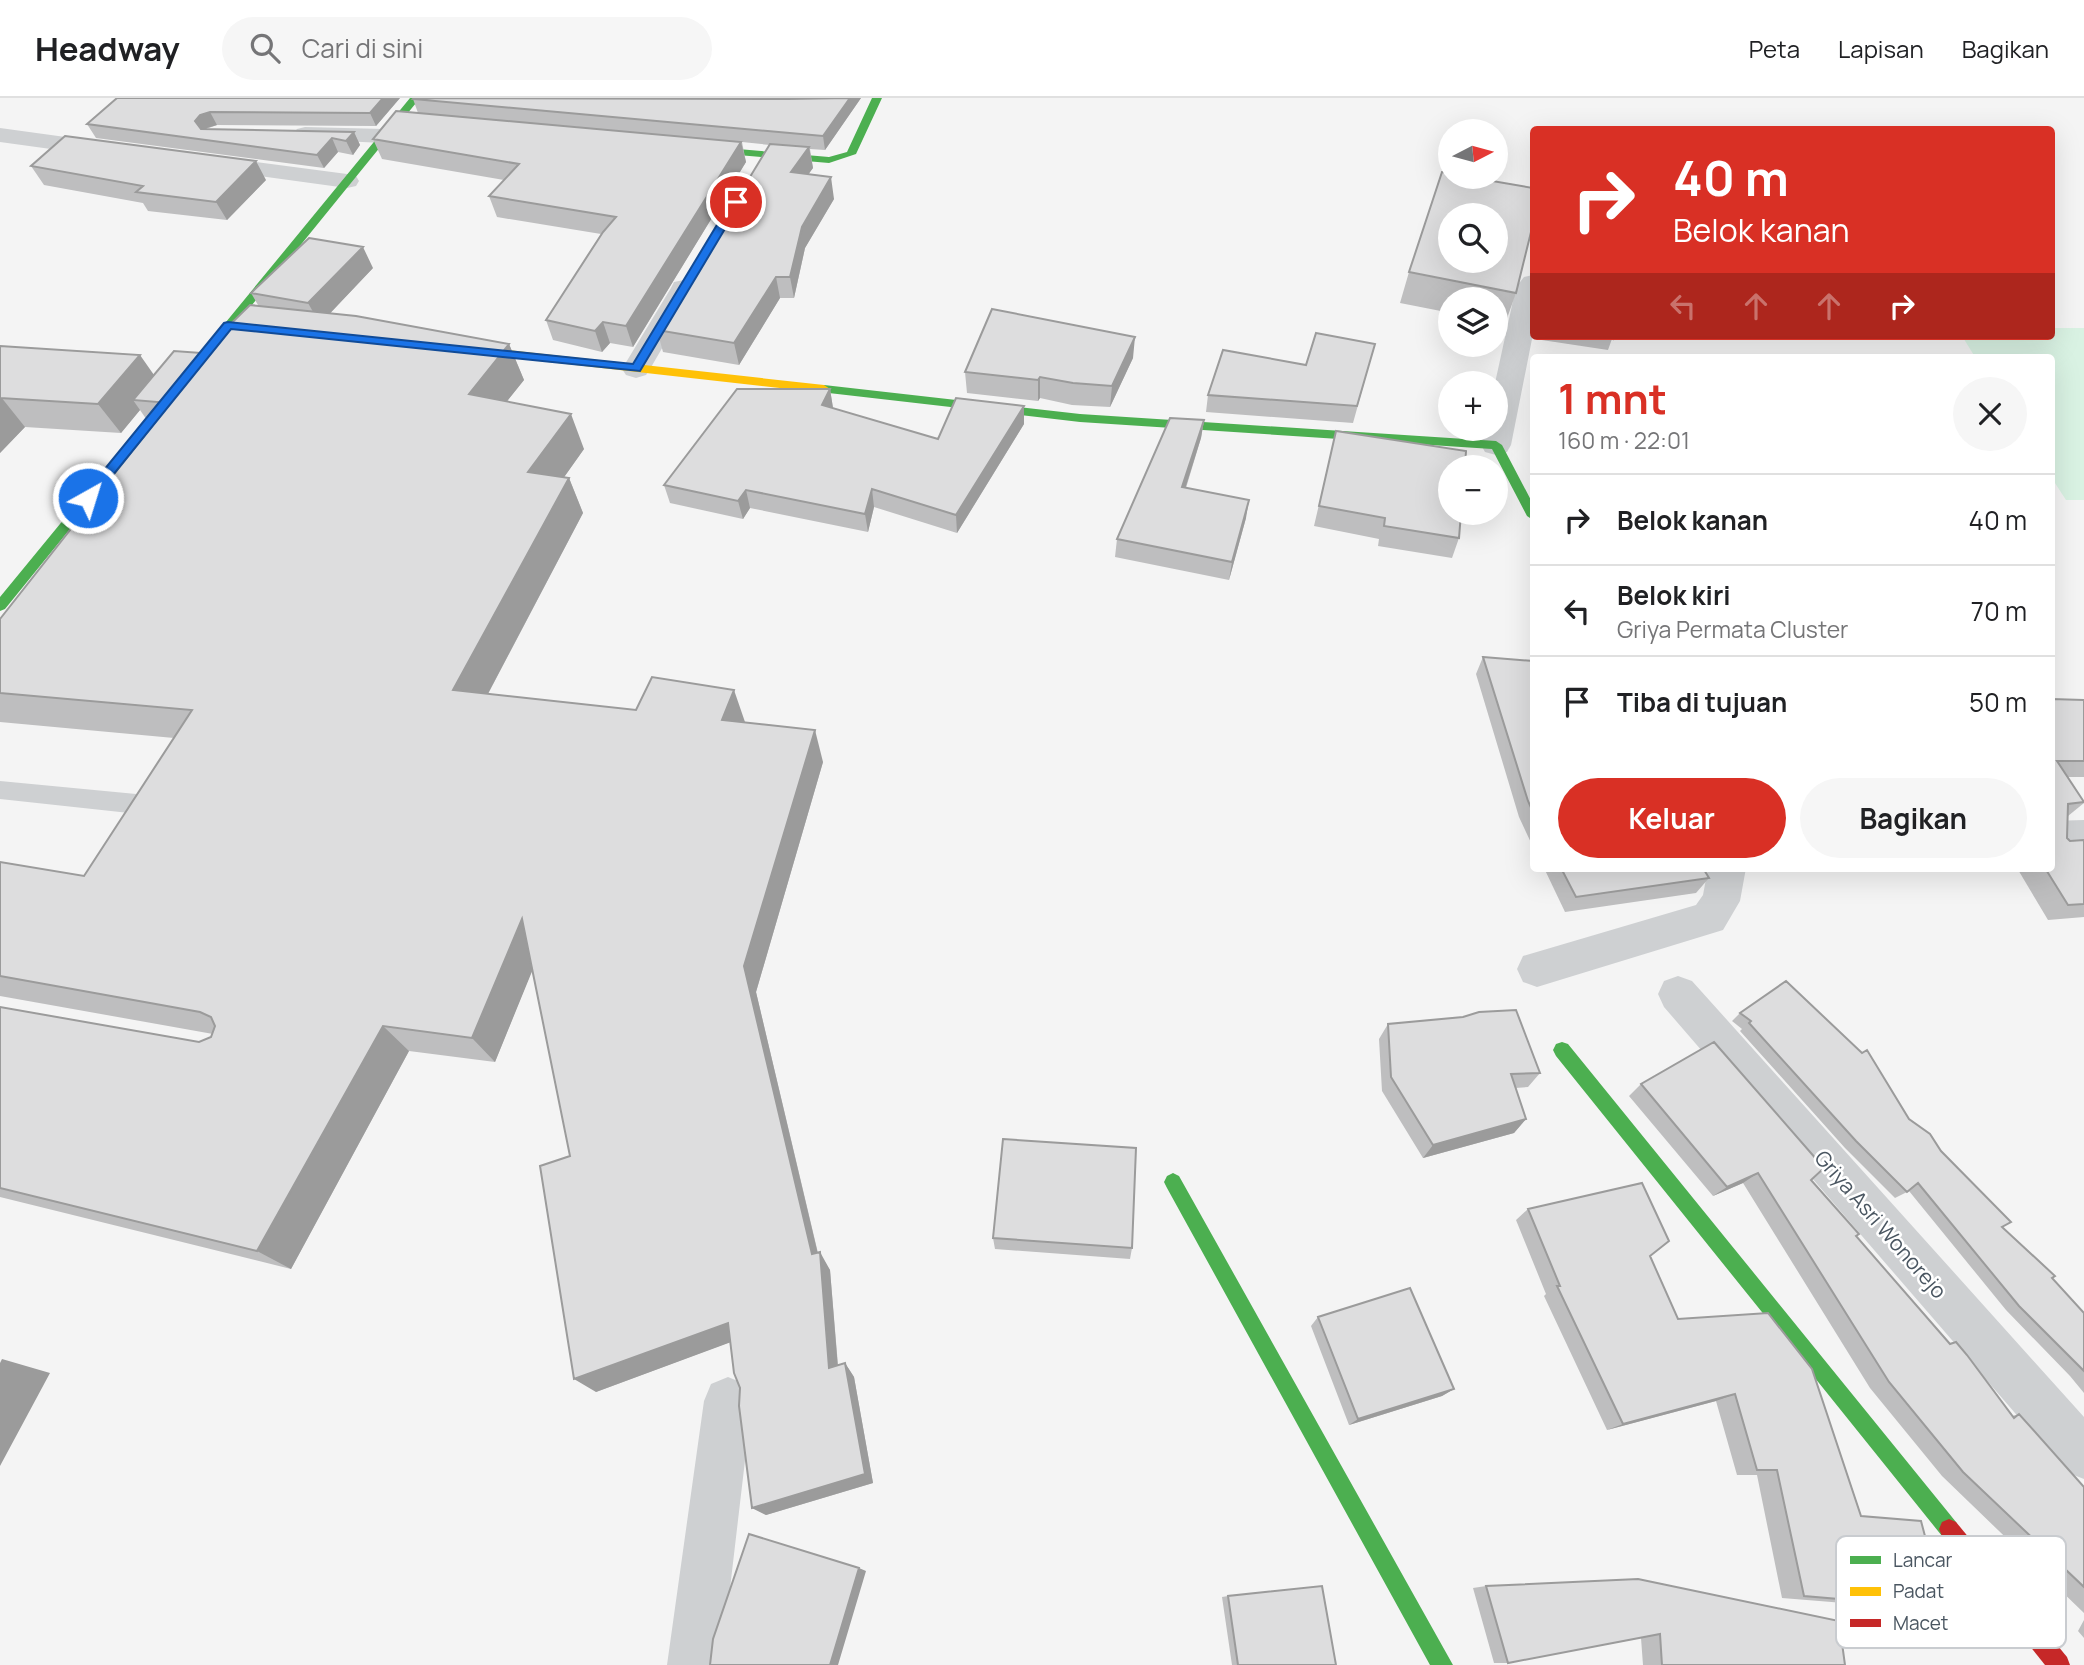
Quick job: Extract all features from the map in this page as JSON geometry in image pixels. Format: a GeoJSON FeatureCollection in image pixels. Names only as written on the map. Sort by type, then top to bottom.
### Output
{"type":"FeatureCollection","features":[{"type":"Feature","properties":{"kind":"street"},"geometry":{"type":"LineString","coordinates":[[0,606],[415,98]]}},
{"type":"Feature","properties":{"kind":"street"},"geometry":{"type":"LineString","coordinates":[[681,147],[828,160],[845,157],[851,154],[877,98]]}},
{"type":"Feature","properties":{"kind":"street"},"geometry":{"type":"LineString","coordinates":[[284,134],[390,128],[419,122]]}},
{"type":"Feature","properties":{"kind":"street"},"geometry":{"type":"LineString","coordinates":[[0,135],[139,153]]}},
{"type":"Feature","properties":{"kind":"street"},"geometry":{"type":"LineString","coordinates":[[750,178],[765,155]]}},
{"type":"Feature","properties":{"kind":"street"},"geometry":{"type":"LineString","coordinates":[[180,159],[347,181]]}},
{"type":"Feature","properties":{"kind":"street"},"geometry":{"type":"LineString","coordinates":[[636,369],[700,262]]}},
{"type":"Feature","properties":{"kind":"street"},"geometry":{"type":"LineString","coordinates":[[1530,286],[1496,445],[1530,510]]}},
{"type":"Feature","properties":{"kind":"street"},"geometry":{"type":"LineString","coordinates":[[228,325],[255,328]]}},
{"type":"Feature","properties":{"kind":"street"},"geometry":{"type":"LineString","coordinates":[[446,348],[1080,418],[1496,445]]}},
{"type":"Feature","properties":{"kind":"street"},"geometry":{"type":"LineString","coordinates":[[2055,837],[2084,836]]}},
{"type":"Feature","properties":{"kind":"street"},"geometry":{"type":"LineString","coordinates":[[1537,969],[1709,918],[1723,898],[1726,872]]}},
{"type":"Feature","properties":{"kind":"street","name":"Griya Asri Wonorejo"},"geometry":{"type":"LineString","coordinates":[[1678,994],[2084,1454]]}},
{"type":"Feature","properties":{"kind":"street"},"geometry":{"type":"LineString","coordinates":[[1562,1050],[1955,1536]]}},
{"type":"Feature","properties":{"kind":"street"},"geometry":{"type":"LineString","coordinates":[[1173,1182],[1442,1665]]}},
{"type":"Feature","properties":{"kind":"street"},"geometry":{"type":"LineString","coordinates":[[694,1665],[728,1401]]}},
{"type":"Feature","properties":{"kind":"street"},"geometry":{"type":"LineString","coordinates":[[2045,1648],[2059,1665]]}},
{"type":"Feature","properties":{"kind":"lane"},"geometry":{"type":"LineString","coordinates":[[0,790],[157,806]]}},
{"type":"Feature","properties":{"kind":"green space"},"geometry":{"type":"Polygon","coordinates":[[[2055,328],[2084,328],[2084,500],[2066,500],[2055,483],[2055,354],[1973,354],[1964,340],[2055,340],[2055,328]]]}},
{"type":"Feature","properties":{"kind":"building"},"geometry":{"type":"Polygon","coordinates":[[[117,98],[383,98],[370,113],[210,112],[200,115],[195,121],[201,129],[354,132],[346,141],[332,138],[317,155],[87,124],[117,98]]]}},
{"type":"Feature","properties":{"kind":"building"},"geometry":{"type":"Polygon","coordinates":[[[414,98],[788,99],[850,98],[823,136],[414,98]]]}},
{"type":"Feature","properties":{"kind":"building"},"geometry":{"type":"Polygon","coordinates":[[[396,111],[741,142],[626,326],[603,322],[595,331],[546,320],[603,232],[616,217],[489,196],[519,164],[373,139],[396,111]]]}},
{"type":"Feature","properties":{"kind":"building"},"geometry":{"type":"Polygon","coordinates":[[[65,136],[256,161],[216,202],[136,192],[143,186],[31,166],[65,136]]]}},
{"type":"Feature","properties":{"kind":"building"},"geometry":{"type":"Polygon","coordinates":[[[770,144],[809,147],[791,172],[831,177],[802,227],[790,277],[776,277],[734,343],[657,330],[770,144]]]}},
{"type":"Feature","properties":{"kind":"building"},"geometry":{"type":"Polygon","coordinates":[[[1438,184],[1438,189],[1508,189],[1508,184],[1530,187],[1530,236],[1516,293],[1508,291],[1508,287],[1485,287],[1409,272],[1438,184]]]}},
{"type":"Feature","properties":{"kind":"building"},"geometry":{"type":"Polygon","coordinates":[[[309,238],[363,247],[308,303],[251,293],[309,238]]]}},
{"type":"Feature","properties":{"kind":"building"},"geometry":{"type":"Polygon","coordinates":[[[250,305],[356,316],[509,344],[469,394],[571,414],[528,472],[569,478],[453,690],[636,710],[652,677],[734,690],[722,720],[815,730],[744,966],[812,1254],[820,1252],[829,1368],[845,1363],[865,1474],[752,1508],[739,1406],[740,1388],[734,1373],[728,1323],[574,1379],[540,1166],[570,1156],[522,919],[472,1038],[383,1026],[257,1251],[0,1188],[0,1007],[199,1042],[211,1037],[215,1026],[211,1017],[200,1012],[0,976],[0,862],[84,876],[192,710],[0,693],[0,619],[170,403],[133,400],[174,351],[201,353],[250,305]]]}},
{"type":"Feature","properties":{"kind":"building"},"geometry":{"type":"Polygon","coordinates":[[[992,309],[1135,337],[1112,386],[1040,377],[1038,380],[965,372],[992,309]]]}},
{"type":"Feature","properties":{"kind":"building"},"geometry":{"type":"Polygon","coordinates":[[[1316,333],[1375,344],[1357,406],[1208,395],[1223,350],[1306,365],[1316,333]]]}},
{"type":"Feature","properties":{"kind":"building"},"geometry":{"type":"Polygon","coordinates":[[[0,346],[140,355],[98,404],[0,398],[0,346]]]}},
{"type":"Feature","properties":{"kind":"building"},"geometry":{"type":"Polygon","coordinates":[[[737,389],[830,389],[822,405],[938,439],[956,398],[1024,406],[956,515],[872,489],[865,514],[746,490],[738,501],[664,485],[737,389]]]}},
{"type":"Feature","properties":{"kind":"building"},"geometry":{"type":"Polygon","coordinates":[[[1170,418],[1204,420],[1182,487],[1249,500],[1232,562],[1117,539],[1170,418]]]}},
{"type":"Feature","properties":{"kind":"building"},"geometry":{"type":"Polygon","coordinates":[[[1336,431],[1466,451],[1466,455],[1438,455],[1438,525],[1460,525],[1459,538],[1384,526],[1385,518],[1319,506],[1336,431]]]}},
{"type":"Feature","properties":{"kind":"building"},"geometry":{"type":"Polygon","coordinates":[[[1483,657],[1530,661],[1530,805],[1483,657]]]}},
{"type":"Feature","properties":{"kind":"building"},"geometry":{"type":"Polygon","coordinates":[[[2055,699],[2084,700],[2084,761],[2057,761],[2084,802],[2068,804],[2067,838],[2070,841],[2084,840],[2084,904],[2068,905],[2047,872],[2055,872],[2055,699]]]}},
{"type":"Feature","properties":{"kind":"building"},"geometry":{"type":"Polygon","coordinates":[[[1563,872],[1705,872],[1709,878],[1576,897],[1563,872]]]}},
{"type":"Feature","properties":{"kind":"building"},"geometry":{"type":"Polygon","coordinates":[[[1786,981],[1862,1053],[1867,1050],[1909,1119],[1930,1134],[1941,1151],[2011,1222],[2002,1227],[2055,1276],[2052,1278],[2084,1313],[2084,1371],[2019,1306],[1918,1183],[1907,1192],[1856,1141],[1749,1023],[1751,1021],[1740,1013],[1786,981]]]}},
{"type":"Feature","properties":{"kind":"building"},"geometry":{"type":"Polygon","coordinates":[[[1516,1010],[1540,1073],[1511,1074],[1526,1119],[1433,1145],[1391,1077],[1388,1024],[1516,1010]]]}},
{"type":"Feature","properties":{"kind":"building"},"geometry":{"type":"Polygon","coordinates":[[[1714,1042],[1824,1168],[1811,1180],[1859,1234],[1856,1236],[1950,1344],[1956,1342],[2014,1418],[2019,1414],[2084,1487],[2084,1587],[2066,1570],[2066,1536],[2030,1536],[1963,1472],[1889,1382],[1758,1173],[1727,1187],[1641,1084],[1714,1042]]]}},
{"type":"Feature","properties":{"kind":"building"},"geometry":{"type":"Polygon","coordinates":[[[1003,1139],[1136,1148],[1132,1248],[993,1238],[1003,1139]]]}},
{"type":"Feature","properties":{"kind":"building"},"geometry":{"type":"Polygon","coordinates":[[[1642,1183],[1669,1241],[1650,1256],[1678,1319],[1768,1313],[1812,1369],[1861,1516],[1921,1521],[1925,1536],[1836,1536],[1836,1599],[1804,1596],[1777,1470],[1757,1470],[1735,1394],[1623,1424],[1557,1286],[1560,1286],[1528,1209],[1642,1183]]]}},
{"type":"Feature","properties":{"kind":"building"},"geometry":{"type":"Polygon","coordinates":[[[1410,1288],[1454,1389],[1358,1419],[1318,1317],[1410,1288]]]}},
{"type":"Feature","properties":{"kind":"building"},"geometry":{"type":"Polygon","coordinates":[[[749,1534],[859,1568],[830,1665],[710,1665],[713,1639],[749,1534]]]}},
{"type":"Feature","properties":{"kind":"building"},"geometry":{"type":"Polygon","coordinates":[[[1638,1579],[1836,1620],[1836,1648],[1843,1648],[1845,1665],[1662,1665],[1660,1634],[1508,1663],[1486,1586],[1638,1579]]]}},
{"type":"Feature","properties":{"kind":"building"},"geometry":{"type":"Polygon","coordinates":[[[1322,1586],[1336,1665],[1238,1665],[1228,1596],[1322,1586]]]}},
{"type":"Feature","properties":{"kind":"traffic: fast"},"geometry":{"type":"LineString","coordinates":[[0,606],[415,98]]}},
{"type":"Feature","properties":{"kind":"traffic: fast"},"geometry":{"type":"LineString","coordinates":[[692,148],[829,160],[851,154],[877,98]]}},
{"type":"Feature","properties":{"kind":"traffic: fast"},"geometry":{"type":"LineString","coordinates":[[824,389],[1080,418],[1496,445],[1530,510]]}},
{"type":"Feature","properties":{"kind":"traffic: fast"},"geometry":{"type":"LineString","coordinates":[[1562,1050],[1949,1529]]}},
{"type":"Feature","properties":{"kind":"traffic: fast"},"geometry":{"type":"LineString","coordinates":[[1173,1182],[1442,1665]]}},
{"type":"Feature","properties":{"kind":"traffic: slow"},"geometry":{"type":"LineString","coordinates":[[462,349],[824,389]]}},
{"type":"Feature","properties":{"kind":"traffic: jam"},"geometry":{"type":"LineString","coordinates":[[1949,1529],[1955,1536]]}},
{"type":"Feature","properties":{"kind":"traffic: jam"},"geometry":{"type":"LineString","coordinates":[[2045,1648],[2059,1665]]}},
{"type":"Feature","properties":{"kind":"route"},"geometry":{"type":"LineString","coordinates":[[88,498],[228,325],[636,369],[736,202]]}}]}
